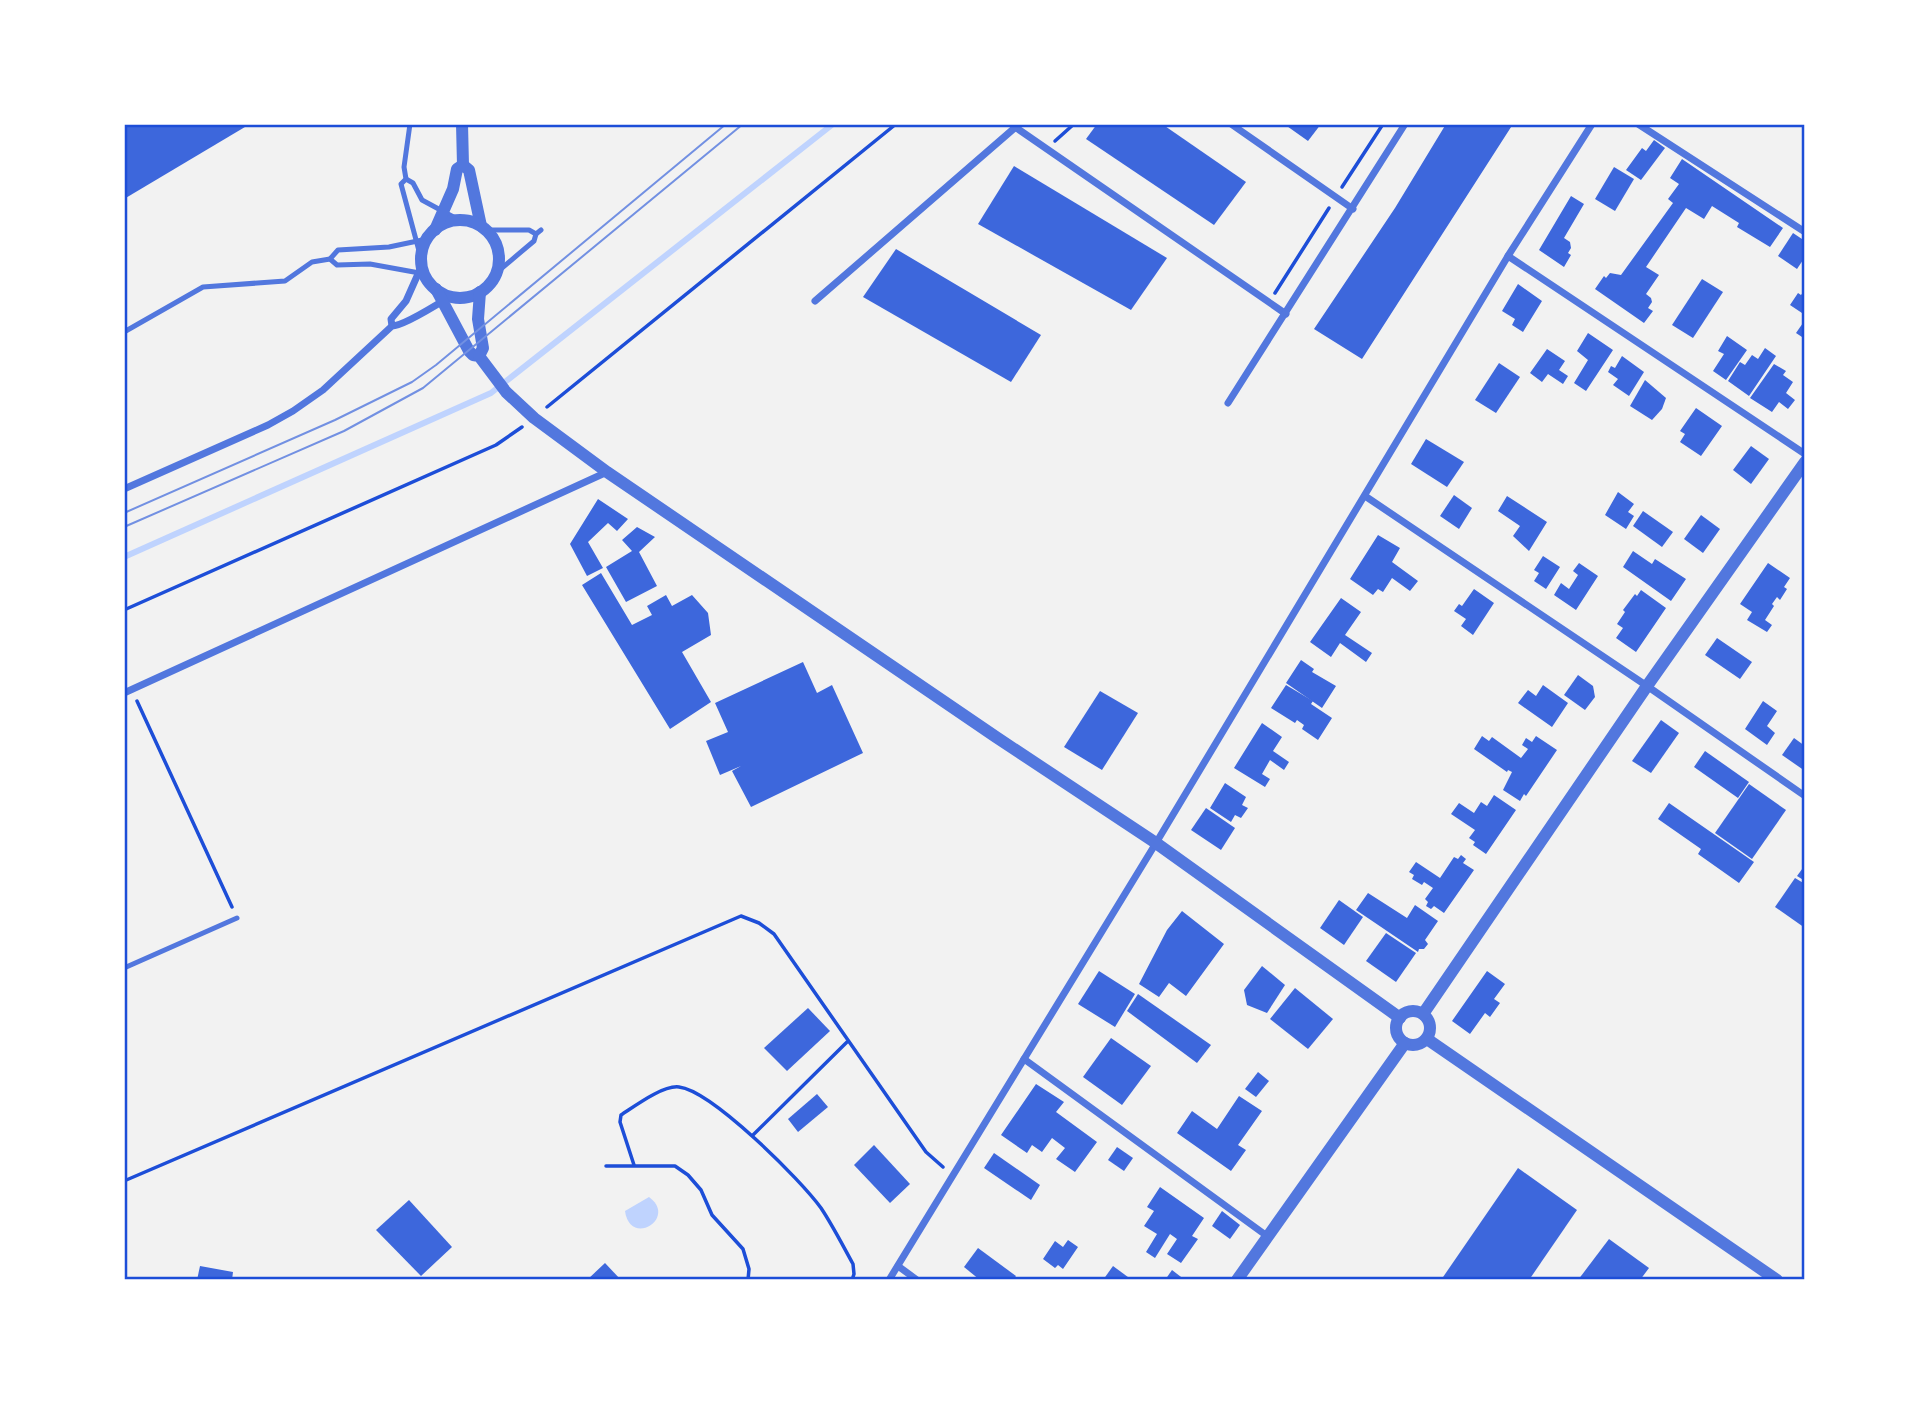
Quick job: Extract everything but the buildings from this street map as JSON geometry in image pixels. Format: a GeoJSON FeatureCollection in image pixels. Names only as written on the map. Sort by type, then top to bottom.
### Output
{"type":"FeatureCollection","features":[{"type":"Feature","properties":{"kind":"street"},"geometry":{"type":"LineString","coordinates":[[124,489],[293,411],[323,390],[392,326],[401,326],[447,299],[480,292],[496,273],[499,264],[496,245],[484,228],[469,170],[463,165],[462,124]]}},
{"type":"Feature","properties":{"kind":"street"},"geometry":{"type":"LineString","coordinates":[[1231,124],[1353,209]]}},
{"type":"Feature","properties":{"kind":"street"},"geometry":{"type":"LineString","coordinates":[[1228,403],[1405,124]]}},
{"type":"Feature","properties":{"kind":"street"},"geometry":{"type":"LineString","coordinates":[[889,1280],[1157,843],[1508,256],[1592,124]]}},
{"type":"Feature","properties":{"kind":"street"},"geometry":{"type":"LineString","coordinates":[[1638,124],[1805,232]]}},
{"type":"Feature","properties":{"kind":"street"},"geometry":{"type":"LineString","coordinates":[[815,301],[1017,125],[1046,148],[1286,314]]}},
{"type":"Feature","properties":{"kind":"street"},"geometry":{"type":"LineString","coordinates":[[392,326],[391,319],[406,302],[422,268],[426,237],[444,212],[453,190],[457,169],[463,165]]}},
{"type":"Feature","properties":{"kind":"street"},"geometry":{"type":"LineString","coordinates":[[426,237],[450,221],[459,220],[484,228]]}},
{"type":"Feature","properties":{"kind":"street"},"geometry":{"type":"LineString","coordinates":[[1508,256],[1805,454]]}},
{"type":"Feature","properties":{"kind":"street"},"geometry":{"type":"LineString","coordinates":[[422,268],[436,289],[447,299],[469,351],[480,359],[506,392],[534,418],[607,472],[996,737],[1157,843],[1400,1018]]}},
{"type":"Feature","properties":{"kind":"street"},"geometry":{"type":"LineString","coordinates":[[480,292],[480,359]]}},
{"type":"Feature","properties":{"kind":"street"},"geometry":{"type":"LineString","coordinates":[[1423,1014],[1647,686],[1805,462]]}},
{"type":"Feature","properties":{"kind":"street"},"geometry":{"type":"LineString","coordinates":[[128,691],[607,472]]}},
{"type":"Feature","properties":{"kind":"street"},"geometry":{"type":"LineString","coordinates":[[1365,496],[1805,796]]}},
{"type":"Feature","properties":{"kind":"street"},"geometry":{"type":"LineString","coordinates":[[1413,1011],[1423,1014],[1430,1028],[1427,1039],[1414,1045],[1405,1043],[1396,1029],[1400,1018],[1413,1011]]}},
{"type":"Feature","properties":{"kind":"street"},"geometry":{"type":"LineString","coordinates":[[1427,1039],[1777,1280]]}},
{"type":"Feature","properties":{"kind":"street"},"geometry":{"type":"LineString","coordinates":[[1237,1280],[1405,1043]]}},
{"type":"Feature","properties":{"kind":"street"},"geometry":{"type":"LineString","coordinates":[[1024,1059],[1267,1236]]}},
{"type":"Feature","properties":{"kind":"street"},"geometry":{"type":"LineString","coordinates":[[898,1266],[917,1280]]}},
{"type":"Feature","properties":{"kind":"lane"},"geometry":{"type":"LineString","coordinates":[[124,332],[203,287],[275,283],[294,276],[312,262],[330,259],[338,250],[389,247],[426,237],[401,184],[406,179],[405,152],[410,124]]}},
{"type":"Feature","properties":{"kind":"lane"},"geometry":{"type":"LineString","coordinates":[[406,179],[413,183],[422,200],[459,220]]}},
{"type":"Feature","properties":{"kind":"lane"},"geometry":{"type":"LineString","coordinates":[[484,228],[538,232],[534,241],[496,273]]}},
{"type":"Feature","properties":{"kind":"lane"},"geometry":{"type":"LineString","coordinates":[[330,259],[337,265],[370,264],[422,268]]}},
{"type":"Feature","properties":{"kind":"lane"},"geometry":{"type":"LineString","coordinates":[[124,968],[237,918]]}},
{"type":"Feature","properties":{"kind":"path"},"geometry":{"type":"LineString","coordinates":[[1046,148],[1074,124]]}},
{"type":"Feature","properties":{"kind":"path"},"geometry":{"type":"LineString","coordinates":[[1269,303],[1383,124]]}},
{"type":"Feature","properties":{"kind":"path"},"geometry":{"type":"LineString","coordinates":[[128,691],[237,918]]}},
{"type":"Feature","properties":{"kind":"path"},"geometry":{"type":"LineString","coordinates":[[124,1181],[741,916],[760,923],[774,934],[846,1042],[926,1152],[953,1176]]}},
{"type":"Feature","properties":{"kind":"path"},"geometry":{"type":"LineString","coordinates":[[753,1135],[846,1042]]}},
{"type":"Feature","properties":{"kind":"path"},"geometry":{"type":"LineString","coordinates":[[634,1165],[620,1122],[621,1115],[658,1093],[676,1086],[692,1090],[753,1135],[821,1209],[853,1264],[852,1280]]}},
{"type":"Feature","properties":{"kind":"path"},"geometry":{"type":"LineString","coordinates":[[606,1166],[675,1166],[688,1175],[701,1189],[712,1215],[743,1249],[749,1269],[748,1280]]}},
{"type":"Feature","properties":{"kind":"water"},"geometry":{"type":"Polygon","coordinates":[[[649,1197],[656,1205],[658,1213],[655,1220],[650,1226],[635,1227],[629,1222],[625,1211],[649,1197]]]}},
{"type":"Feature","properties":{"kind":"waterway"},"geometry":{"type":"LineString","coordinates":[[124,557],[491,393],[833,124]]}},
{"type":"Feature","properties":{"kind":"tram line"},"geometry":{"type":"LineString","coordinates":[[124,513],[335,420],[412,382],[436,365],[726,124]]}},
{"type":"Feature","properties":{"kind":"tram line"},"geometry":{"type":"LineString","coordinates":[[124,527],[344,431],[423,388],[743,124]]}}]}
